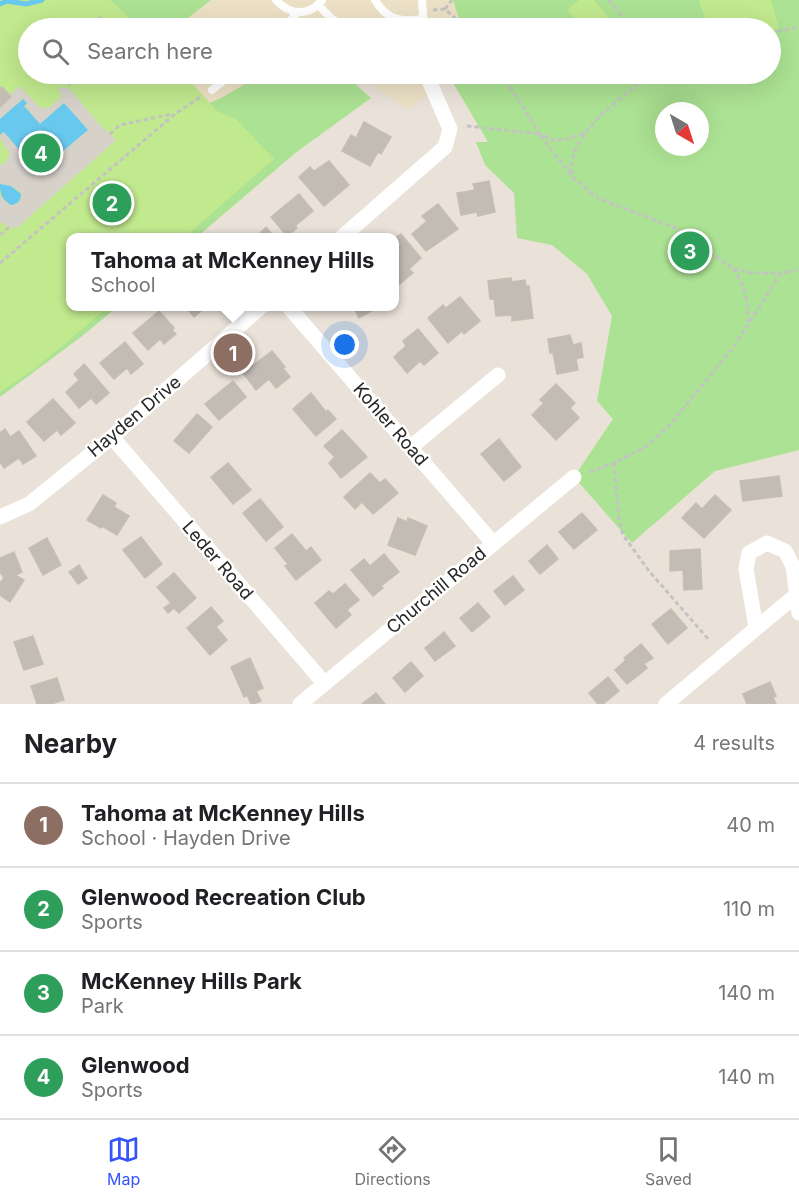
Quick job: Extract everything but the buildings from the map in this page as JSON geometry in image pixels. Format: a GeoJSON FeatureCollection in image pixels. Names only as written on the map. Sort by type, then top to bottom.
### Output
{"type":"FeatureCollection","features":[{"type":"Feature","properties":{"kind":"street"},"geometry":{"type":"LineString","coordinates":[[346,233],[445,147],[450,129],[430,84]]}},
{"type":"Feature","properties":{"kind":"street","name":"Hayden Drive"},"geometry":{"type":"LineString","coordinates":[[0,517],[29,504],[112,436],[256,311]]}},
{"type":"Feature","properties":{"kind":"street","name":"Kohler Road"},"geometry":{"type":"LineString","coordinates":[[292,311],[493,543]]}},
{"type":"Feature","properties":{"kind":"street"},"geometry":{"type":"LineString","coordinates":[[411,447],[498,375]]}},
{"type":"Feature","properties":{"kind":"street","name":"Leder Road"},"geometry":{"type":"LineString","coordinates":[[112,436],[324,683]]}},
{"type":"Feature","properties":{"kind":"street","name":"Churchill Road"},"geometry":{"type":"LineString","coordinates":[[300,704],[574,477]]}},
{"type":"Feature","properties":{"kind":"street"},"geometry":{"type":"LineString","coordinates":[[756,627],[746,569],[749,553],[767,543],[785,550],[794,566],[799,613]]}},
{"type":"Feature","properties":{"kind":"street"},"geometry":{"type":"LineString","coordinates":[[666,704],[796,595]]}},
{"type":"Feature","properties":{"kind":"lane"},"geometry":{"type":"LineString","coordinates":[[276,0],[282,6],[297,12],[306,11],[320,2],[331,18]]}},
{"type":"Feature","properties":{"kind":"lane"},"geometry":{"type":"LineString","coordinates":[[375,0],[392,18]]}},
{"type":"Feature","properties":{"kind":"lane"},"geometry":{"type":"LineString","coordinates":[[422,0],[424,18]]}},
{"type":"Feature","properties":{"kind":"lane"},"geometry":{"type":"LineString","coordinates":[[292,18],[297,12]]}},
{"type":"Feature","properties":{"kind":"lane"},"geometry":{"type":"LineString","coordinates":[[212,90],[220,84]]}},
{"type":"Feature","properties":{"kind":"path"},"geometry":{"type":"LineString","coordinates":[[445,9],[452,0]]}},
{"type":"Feature","properties":{"kind":"path"},"geometry":{"type":"LineString","coordinates":[[609,0],[624,18]]}},
{"type":"Feature","properties":{"kind":"path"},"geometry":{"type":"LineString","coordinates":[[432,10],[445,9],[455,18]]}},
{"type":"Feature","properties":{"kind":"path"},"geometry":{"type":"LineString","coordinates":[[781,31],[799,27]]}},
{"type":"Feature","properties":{"kind":"path"},"geometry":{"type":"LineString","coordinates":[[69,84],[70,89]]}},
{"type":"Feature","properties":{"kind":"path"},"geometry":{"type":"LineString","coordinates":[[508,84],[540,134],[572,177],[587,191],[598,198],[678,229],[732,268],[740,278],[746,292],[748,324]]}},
{"type":"Feature","properties":{"kind":"path"},"geometry":{"type":"LineString","coordinates":[[572,177],[573,154],[586,132],[639,84]]}},
{"type":"Feature","properties":{"kind":"path"},"geometry":{"type":"LineString","coordinates":[[0,263],[175,114],[197,99]]}},
{"type":"Feature","properties":{"kind":"path"},"geometry":{"type":"LineString","coordinates":[[110,134],[120,125],[175,114]]}},
{"type":"Feature","properties":{"kind":"path"},"geometry":{"type":"LineString","coordinates":[[467,126],[540,134],[554,140],[567,139],[586,132]]}},
{"type":"Feature","properties":{"kind":"path"},"geometry":{"type":"LineString","coordinates":[[0,235],[9,227]]}},
{"type":"Feature","properties":{"kind":"path"},"geometry":{"type":"LineString","coordinates":[[732,268],[751,273],[781,273],[799,270]]}},
{"type":"Feature","properties":{"kind":"path"},"geometry":{"type":"LineString","coordinates":[[574,477],[614,464],[645,447],[668,427],[736,344],[781,273]]}},
{"type":"Feature","properties":{"kind":"path"},"geometry":{"type":"LineString","coordinates":[[614,464],[619,521],[623,535],[649,571],[709,640]]}},
{"type":"Feature","properties":{"kind":"shaded area"},"geometry":{"type":"Polygon","coordinates":[[[110,0],[474,0],[482,18],[130,18],[110,0]]]}},
{"type":"Feature","properties":{"kind":"shaded area"},"geometry":{"type":"Polygon","coordinates":[[[193,84],[347,84],[274,159],[217,111],[193,84]]]}},
{"type":"Feature","properties":{"kind":"shaded area"},"geometry":{"type":"Polygon","coordinates":[[[371,84],[440,84],[408,110],[371,84]]]}},
{"type":"Feature","properties":{"kind":"shaded area"},"geometry":{"type":"Polygon","coordinates":[[[20,86],[39,107],[49,108],[62,96],[58,89],[61,87],[70,89],[98,123],[116,140],[17,228],[0,222],[0,195],[6,202],[16,204],[20,201],[21,194],[17,189],[0,184],[0,164],[5,164],[10,154],[0,135],[5,133],[38,172],[40,124],[24,105],[23,99],[0,119],[0,107],[20,86]]]}},
{"type":"Feature","properties":{"kind":"green space"},"geometry":{"type":"Polygon","coordinates":[[[0,0],[211,0],[188,18],[18,18],[0,0]]]}},
{"type":"Feature","properties":{"kind":"green space"},"geometry":{"type":"Polygon","coordinates":[[[0,0],[110,0],[130,18],[18,18],[18,84],[193,84],[217,111],[236,119],[274,159],[190,233],[66,233],[66,311],[103,311],[36,368],[0,392],[0,0]]]}},
{"type":"Feature","properties":{"kind":"green space"},"geometry":{"type":"Polygon","coordinates":[[[453,0],[799,0],[799,450],[715,471],[632,543],[574,477],[613,419],[597,401],[612,316],[587,274],[552,245],[517,238],[514,193],[485,165],[476,142],[488,142],[454,84],[781,84],[781,18],[459,18],[453,0]]]}},
{"type":"Feature","properties":{"kind":"green space"},"geometry":{"type":"Polygon","coordinates":[[[579,0],[594,0],[609,18],[573,18],[567,10],[579,0]]]}},
{"type":"Feature","properties":{"kind":"green space"},"geometry":{"type":"Polygon","coordinates":[[[699,0],[771,0],[776,18],[705,18],[699,0]]]}},
{"type":"Feature","properties":{"kind":"green space"},"geometry":{"type":"Polygon","coordinates":[[[245,84],[355,84],[371,98],[294,154],[202,233],[66,233],[66,311],[112,311],[0,397],[0,269],[178,116],[219,99],[245,84]]]}},
{"type":"Feature","properties":{"kind":"water"},"geometry":{"type":"Polygon","coordinates":[[[23,99],[27,103],[24,106],[40,124],[64,103],[88,130],[38,172],[5,133],[0,135],[0,119],[23,99]]]}},
{"type":"Feature","properties":{"kind":"water"},"geometry":{"type":"Polygon","coordinates":[[[0,184],[11,186],[21,194],[19,202],[11,205],[5,201],[1,194],[0,184]]]}},
{"type":"Feature","properties":{"kind":"waterway"},"geometry":{"type":"LineString","coordinates":[[0,4],[7,1],[26,4],[42,0]]}},
{"type":"Feature","properties":{"kind":"place","name":"Glenwood"},"geometry":{"type":"Point","coordinates":[41,153]}},
{"type":"Feature","properties":{"kind":"place","name":"Glenwood Recreation Club"},"geometry":{"type":"Point","coordinates":[112,203]}},
{"type":"Feature","properties":{"kind":"place","name":"McKenney Hills Park"},"geometry":{"type":"Point","coordinates":[690,251]}},
{"type":"Feature","properties":{"kind":"place","name":"Tahoma at McKenney Hills"},"geometry":{"type":"Point","coordinates":[233,353]}}]}
